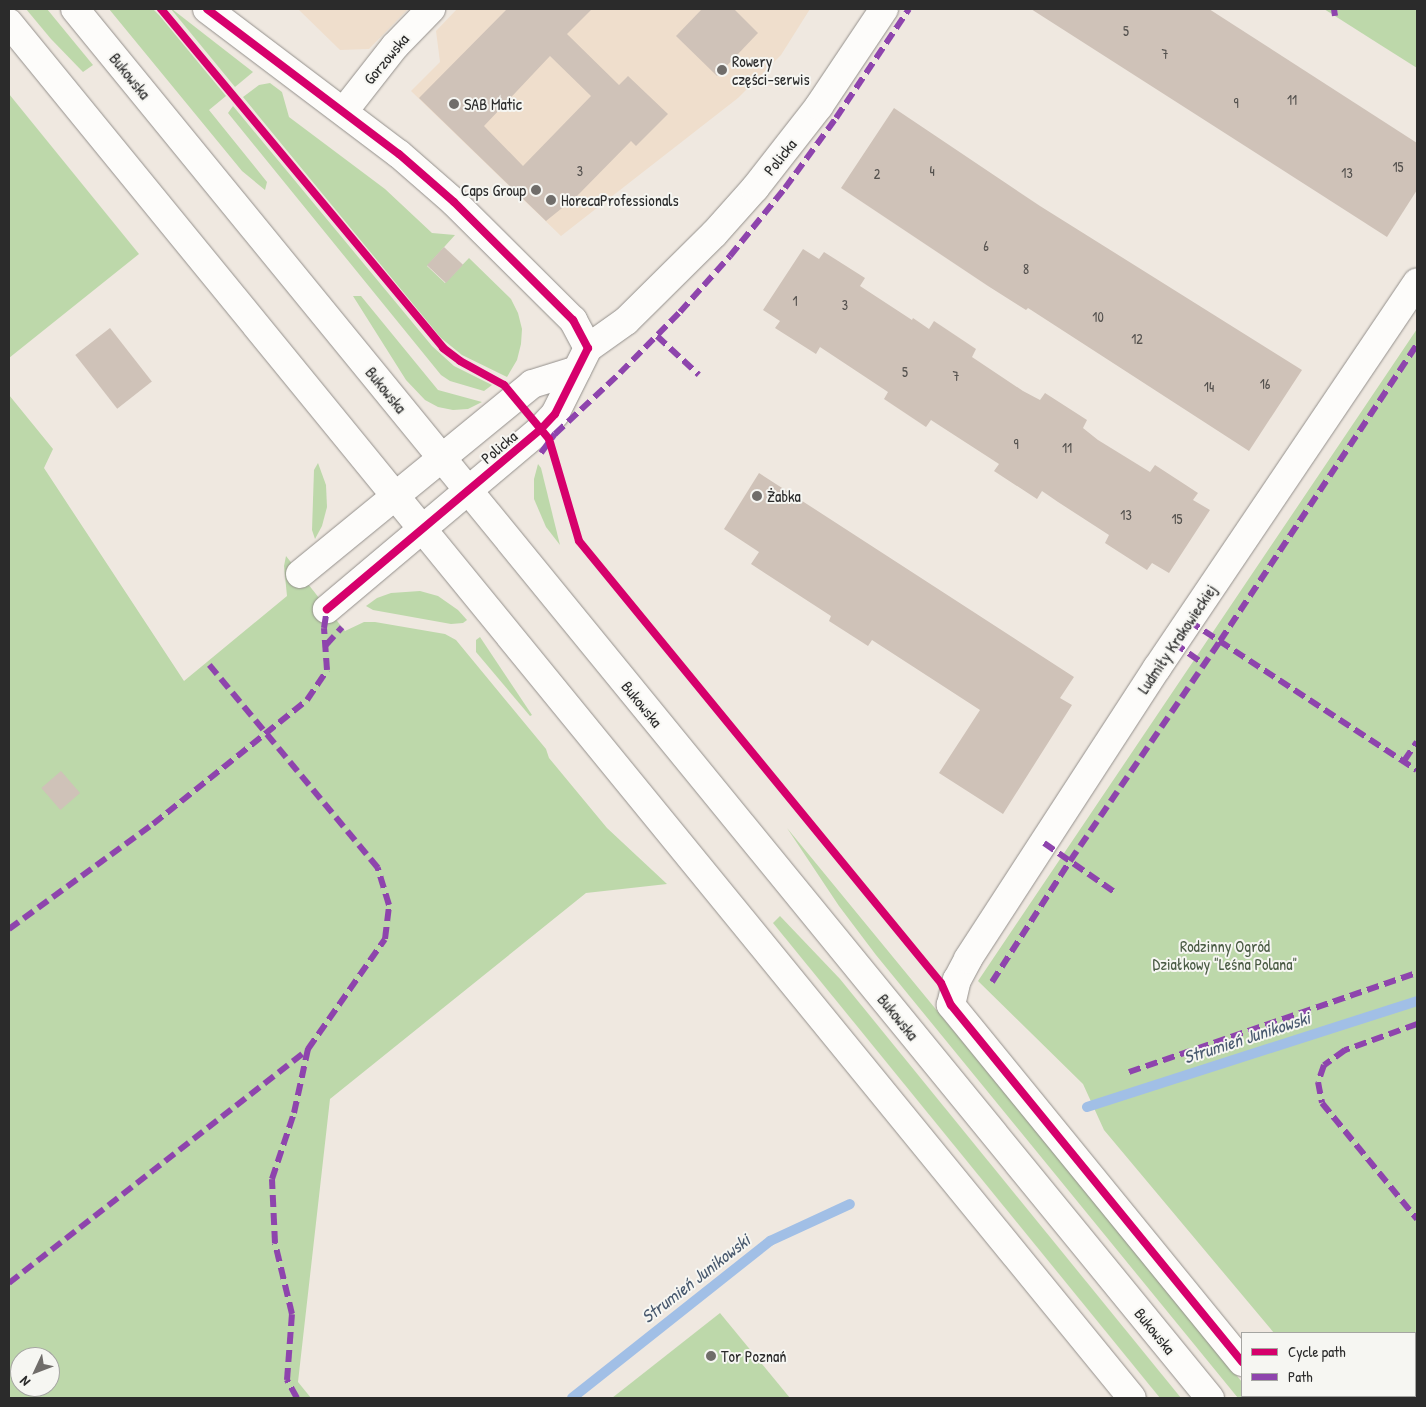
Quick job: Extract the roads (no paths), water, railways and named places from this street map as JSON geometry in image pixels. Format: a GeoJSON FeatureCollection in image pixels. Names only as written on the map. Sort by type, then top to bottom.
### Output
{"type":"FeatureCollection","features":[{"type":"Feature","properties":{"kind":"main road","name":"Bukowska"},"geometry":{"type":"LineString","coordinates":[[76,9],[1210,1398]]}},
{"type":"Feature","properties":{"kind":"main road"},"geometry":{"type":"LineString","coordinates":[[207,9],[344,111],[399,154],[454,202],[573,320],[583,359]]}},
{"type":"Feature","properties":{"kind":"main road","name":"Gorzowska"},"geometry":{"type":"LineString","coordinates":[[344,111],[395,46],[431,9]]}},
{"type":"Feature","properties":{"kind":"main road","name":"Policka"},"geometry":{"type":"LineString","coordinates":[[300,574],[532,384],[583,359],[626,321],[714,234],[755,188],[819,106],[884,9]]}},
{"type":"Feature","properties":{"kind":"main road"},"geometry":{"type":"LineString","coordinates":[[9,23],[1132,1398]]}},
{"type":"Feature","properties":{"kind":"main road","name":"Ludmiły Krakowieckiej"},"geometry":{"type":"LineString","coordinates":[[1241,1361],[951,1005],[957,980],[968,960],[1165,656],[1417,282]]}},
{"type":"Feature","properties":{"kind":"main road","name":"Policka"},"geometry":{"type":"LineString","coordinates":[[327,609],[422,531],[529,439],[555,414],[583,359]]}},
{"type":"Feature","properties":{"kind":"waterway","name":"Strumień Junikowski"},"geometry":{"type":"LineString","coordinates":[[1087,1107],[1417,1001]]}},
{"type":"Feature","properties":{"kind":"waterway","name":"Strumień Junikowski"},"geometry":{"type":"LineString","coordinates":[[572,1398],[770,1241],[850,1204]]}},
{"type":"Feature","properties":{"kind":"place","name":"Rowery części-serwis"},"geometry":{"type":"Point","coordinates":[722,70]}},
{"type":"Feature","properties":{"kind":"place","name":"SAB Matic"},"geometry":{"type":"Point","coordinates":[454,104]}},
{"type":"Feature","properties":{"kind":"place","name":"Caps Group"},"geometry":{"type":"Point","coordinates":[536,190]}},
{"type":"Feature","properties":{"kind":"place","name":"HorecaProfessionals"},"geometry":{"type":"Point","coordinates":[551,200]}},
{"type":"Feature","properties":{"kind":"place","name":"Żabka"},"geometry":{"type":"Point","coordinates":[757,496]}},
{"type":"Feature","properties":{"kind":"place","name":"Tor Poznań"},"geometry":{"type":"Point","coordinates":[711,1356]}},
{"type":"Feature","properties":{"kind":"park label","name":"Rodzinny Ogród Działkowy \"Leśna Polana\""},"geometry":{"type":"Point","coordinates":[1225,955]}}]}
